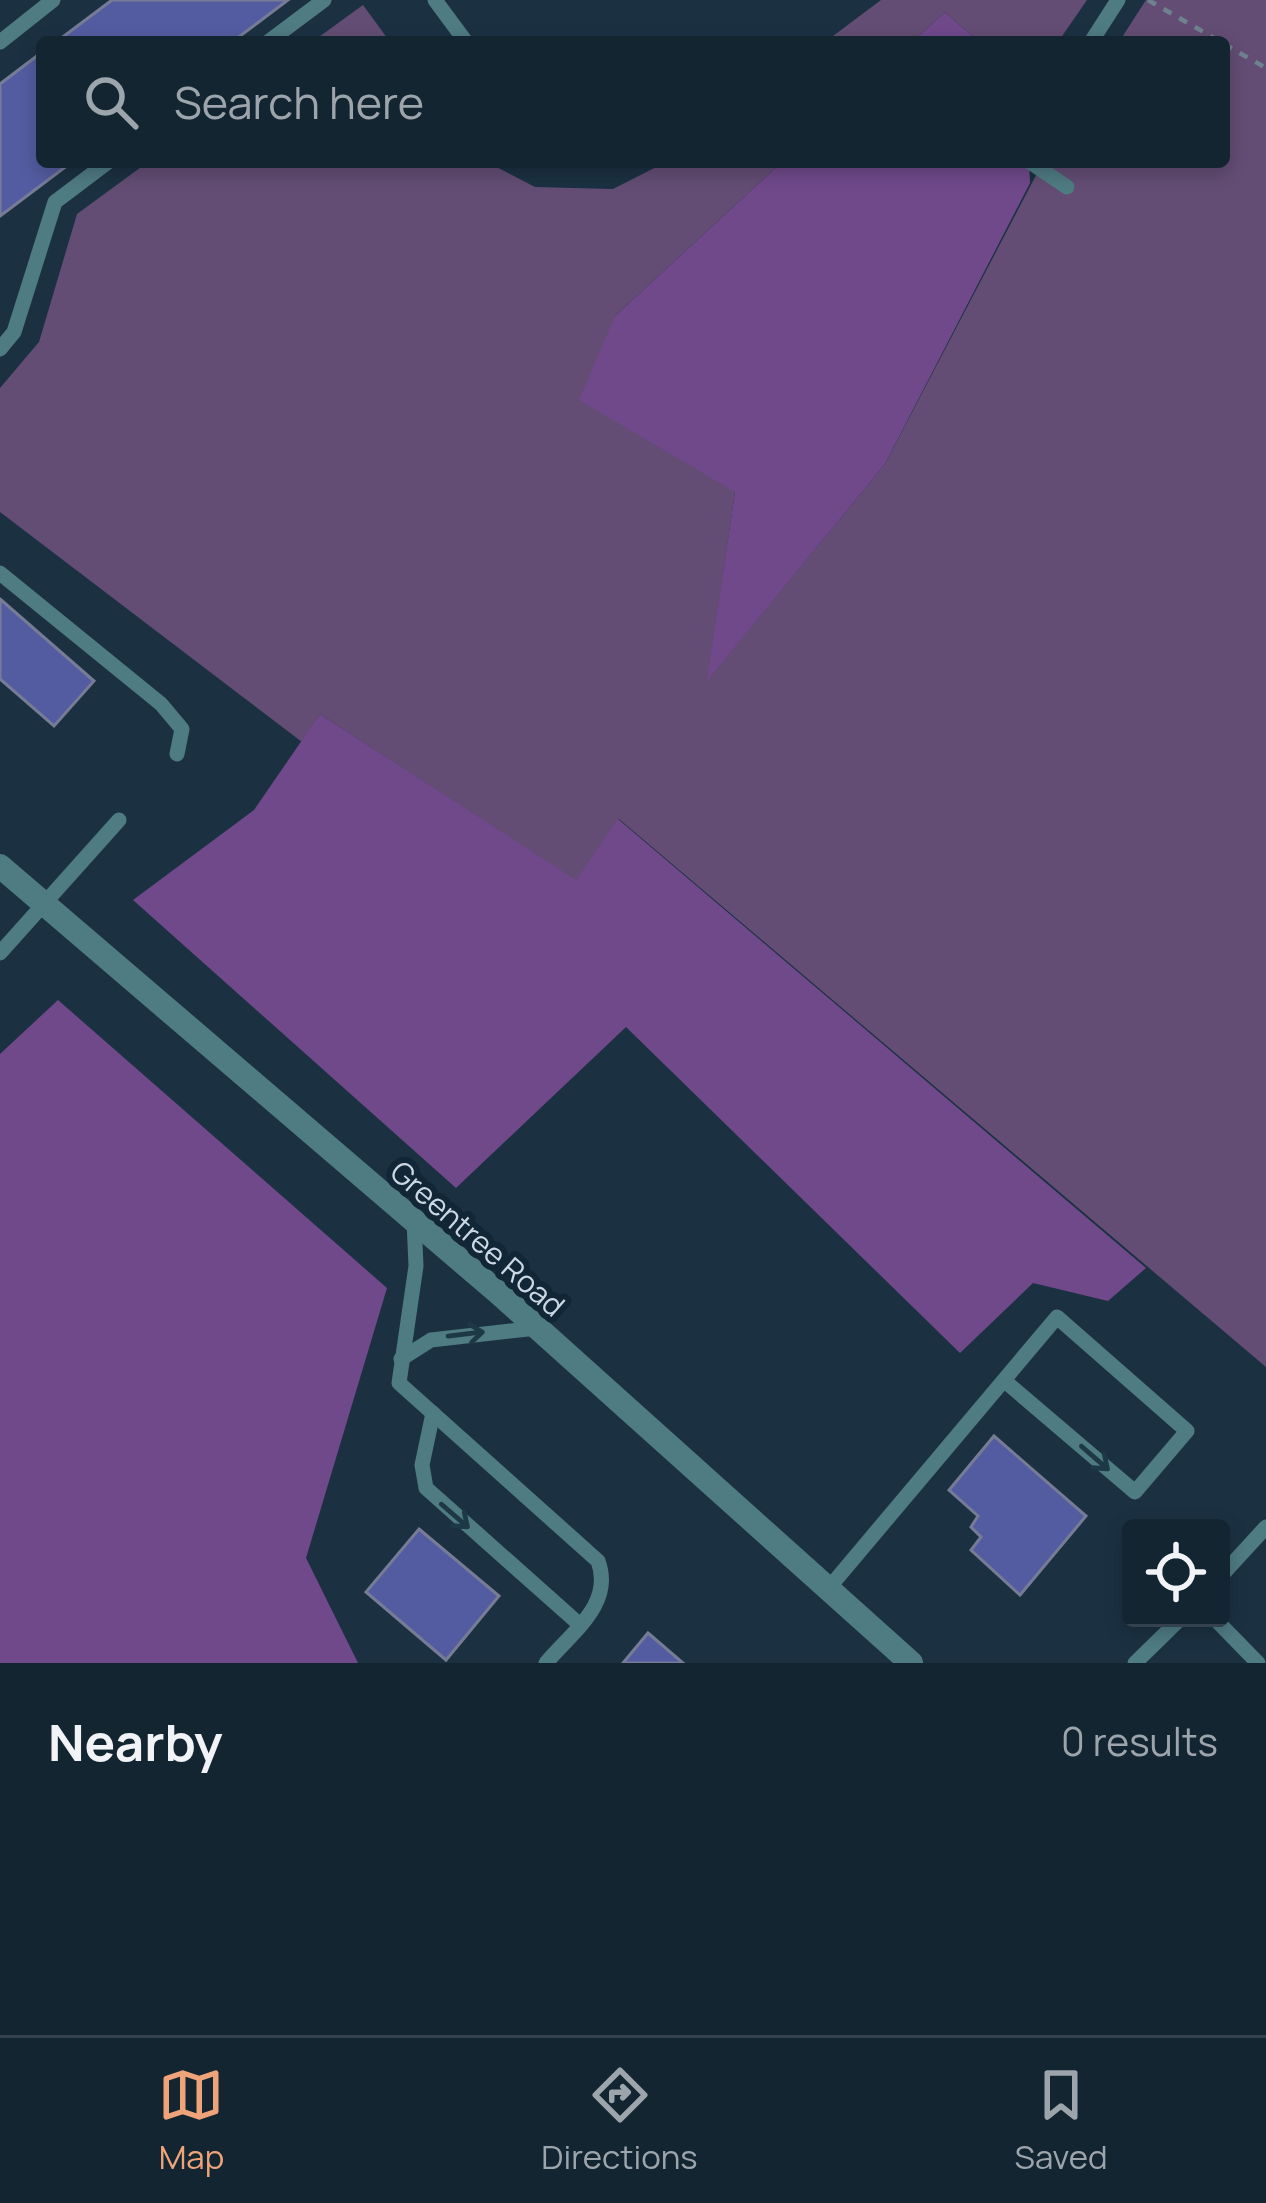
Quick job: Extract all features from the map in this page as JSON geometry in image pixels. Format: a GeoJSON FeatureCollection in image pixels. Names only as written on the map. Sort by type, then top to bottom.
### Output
{"type":"FeatureCollection","features":[{"type":"Feature","properties":{"kind":"street","name":"Greentree Road"},"geometry":{"type":"LineString","coordinates":[[0,866],[538,1328],[911,1663]]}},
{"type":"Feature","properties":{"kind":"lane"},"geometry":{"type":"LineString","coordinates":[[0,42],[53,0]]}},
{"type":"Feature","properties":{"kind":"lane"},"geometry":{"type":"LineString","coordinates":[[276,36],[324,0]]}},
{"type":"Feature","properties":{"kind":"lane"},"geometry":{"type":"LineString","coordinates":[[435,0],[462,36]]}},
{"type":"Feature","properties":{"kind":"lane"},"geometry":{"type":"LineString","coordinates":[[1095,36],[1118,0]]}},
{"type":"Feature","properties":{"kind":"lane"},"geometry":{"type":"LineString","coordinates":[[0,349],[14,332],[55,202],[101,168]]}},
{"type":"Feature","properties":{"kind":"lane"},"geometry":{"type":"LineString","coordinates":[[1039,168],[1067,187]]}},
{"type":"Feature","properties":{"kind":"lane"},"geometry":{"type":"LineString","coordinates":[[0,573],[161,704],[182,729],[177,754]]}},
{"type":"Feature","properties":{"kind":"lane"},"geometry":{"type":"LineString","coordinates":[[0,953],[119,820]]}},
{"type":"Feature","properties":{"kind":"lane"},"geometry":{"type":"LineString","coordinates":[[414,1221],[414,1286],[399,1383],[598,1561],[604,1577],[602,1596],[546,1663]]}},
{"type":"Feature","properties":{"kind":"lane"},"geometry":{"type":"LineString","coordinates":[[828,1588],[1057,1317],[1187,1431],[1135,1492],[1006,1382]]}},
{"type":"Feature","properties":{"kind":"lane"},"geometry":{"type":"LineString","coordinates":[[401,1359],[431,1340],[538,1328]]}},
{"type":"Feature","properties":{"kind":"lane"},"geometry":{"type":"LineString","coordinates":[[433,1413],[422,1465],[426,1488],[578,1624]]}},
{"type":"Feature","properties":{"kind":"lane"},"geometry":{"type":"LineString","coordinates":[[1230,1566],[1266,1527]]}},
{"type":"Feature","properties":{"kind":"lane"},"geometry":{"type":"LineString","coordinates":[[1252,1542],[1266,1556]]}},
{"type":"Feature","properties":{"kind":"lane"},"geometry":{"type":"LineString","coordinates":[[1135,1663],[1172,1627]]}},
{"type":"Feature","properties":{"kind":"lane"},"geometry":{"type":"LineString","coordinates":[[1223,1627],[1258,1663]]}},
{"type":"Feature","properties":{"kind":"path"},"geometry":{"type":"LineString","coordinates":[[1148,0],[1210,36]]}},
{"type":"Feature","properties":{"kind":"path"},"geometry":{"type":"LineString","coordinates":[[1230,48],[1266,68]]}},
{"type":"Feature","properties":{"kind":"shaded area"},"geometry":{"type":"Polygon","coordinates":[[[881,0],[1087,0],[1062,36],[972,36],[945,12],[919,36],[833,36],[881,0]]]}},
{"type":"Feature","properties":{"kind":"shaded area"},"geometry":{"type":"Polygon","coordinates":[[[1146,0],[1266,0],[1266,1367],[619,819],[576,881],[320,714],[302,742],[0,512],[0,388],[39,342],[77,214],[140,168],[499,168],[535,187],[613,189],[654,168],[775,168],[615,316],[735,492],[708,679],[885,464],[1040,168],[1230,168],[1230,36],[1123,36],[1146,0]]]}},
{"type":"Feature","properties":{"kind":"shaded area"},"geometry":{"type":"Polygon","coordinates":[[[363,5],[386,36],[320,36],[363,5]]]}},
{"type":"Feature","properties":{"kind":"shaded area"},"geometry":{"type":"Polygon","coordinates":[[[945,12],[972,36],[919,36],[945,12]]]}},
{"type":"Feature","properties":{"kind":"shaded area"},"geometry":{"type":"Polygon","coordinates":[[[775,168],[1029,168],[1030,183],[885,464],[707,681],[735,492],[579,400],[615,316],[775,168]]]}},
{"type":"Feature","properties":{"kind":"shaded area"},"geometry":{"type":"Polygon","coordinates":[[[320,714],[576,880],[618,819],[1146,1268],[1108,1301],[1033,1283],[960,1353],[626,1027],[456,1188],[133,900],[254,810],[320,714]]]}},
{"type":"Feature","properties":{"kind":"shaded area"},"geometry":{"type":"Polygon","coordinates":[[[58,1000],[387,1288],[306,1558],[358,1663],[0,1663],[0,1054],[58,1000]]]}},
{"type":"Feature","properties":{"kind":"building"},"geometry":{"type":"Polygon","coordinates":[[[112,0],[288,0],[240,36],[64,36],[112,0]]]}},
{"type":"Feature","properties":{"kind":"building"},"geometry":{"type":"Polygon","coordinates":[[[36,57],[36,168],[64,168],[0,216],[0,84],[36,57]]]}},
{"type":"Feature","properties":{"kind":"building"},"geometry":{"type":"Polygon","coordinates":[[[0,599],[94,681],[54,726],[0,679],[0,599]]]}},
{"type":"Feature","properties":{"kind":"building"},"geometry":{"type":"Polygon","coordinates":[[[994,1436],[1086,1516],[1020,1595],[971,1550],[981,1537],[971,1527],[978,1516],[949,1490],[994,1436]]]}},
{"type":"Feature","properties":{"kind":"building"},"geometry":{"type":"Polygon","coordinates":[[[419,1529],[499,1596],[446,1660],[366,1592],[419,1529]]]}},
{"type":"Feature","properties":{"kind":"building"},"geometry":{"type":"Polygon","coordinates":[[[648,1633],[683,1663],[623,1663],[648,1633]]]}}]}
